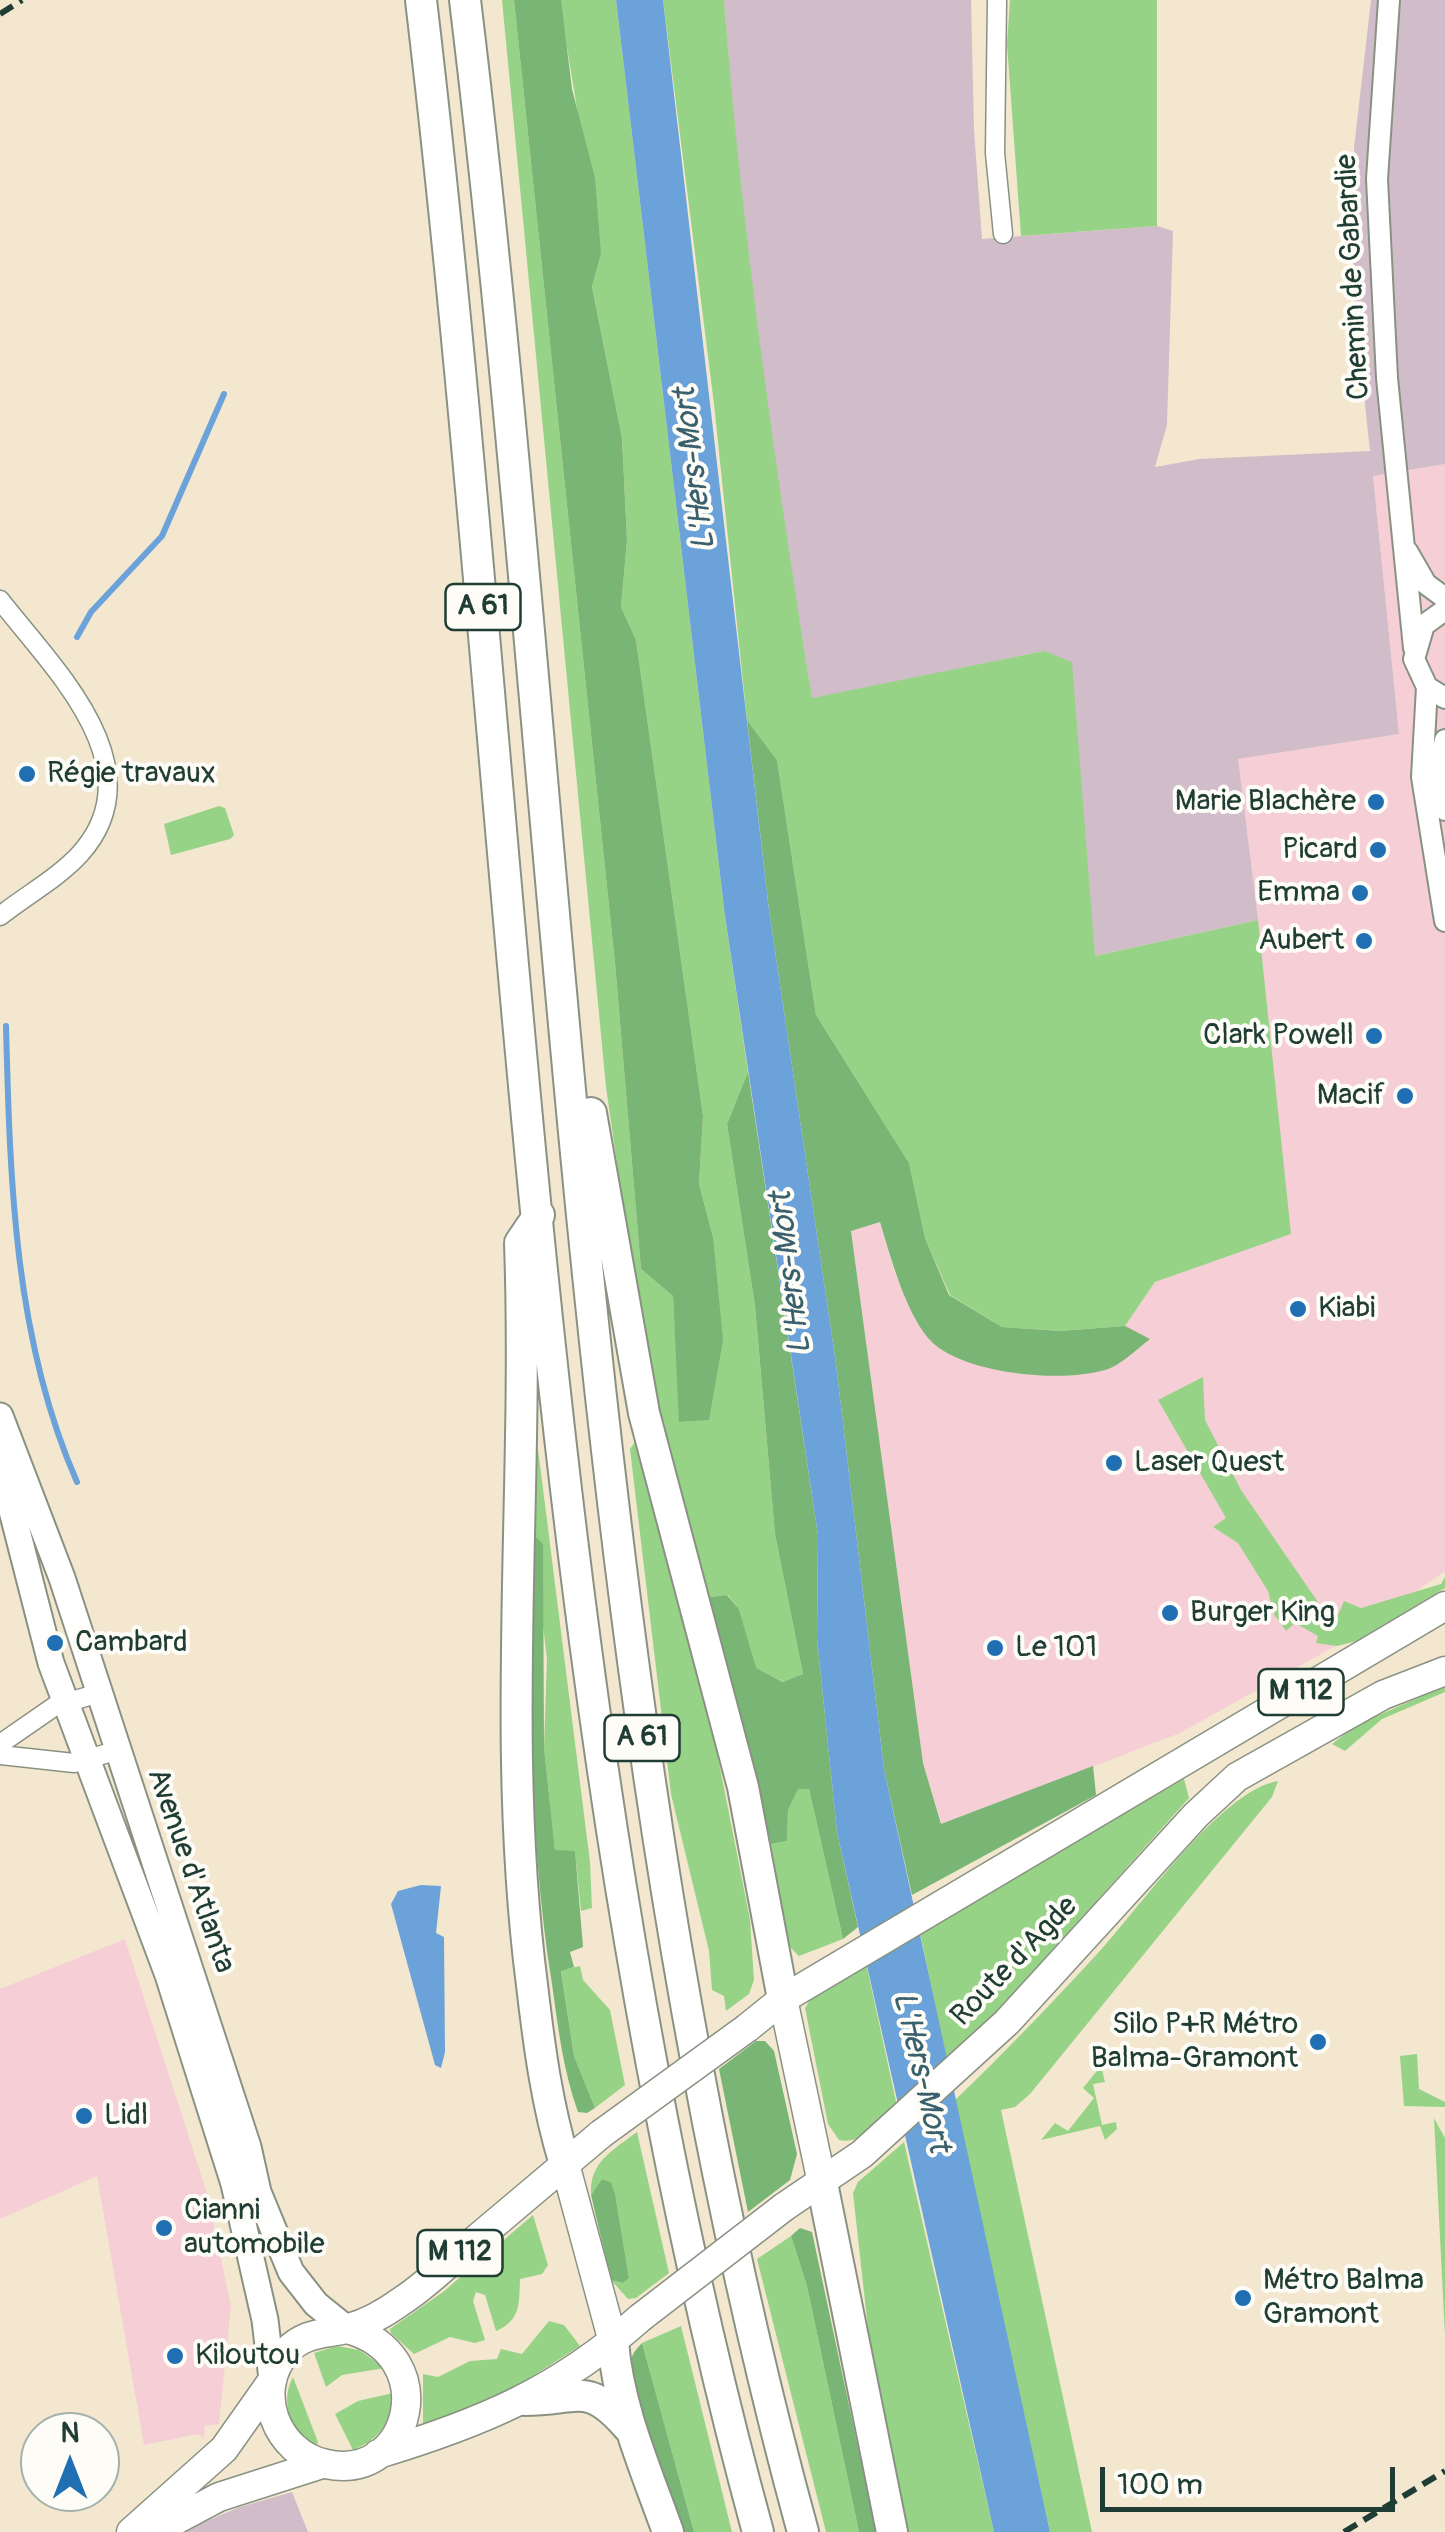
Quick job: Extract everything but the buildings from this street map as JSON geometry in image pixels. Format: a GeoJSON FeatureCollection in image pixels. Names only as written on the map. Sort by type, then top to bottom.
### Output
{"type":"FeatureCollection","features":[{"type":"Feature","properties":{"kind":"highway","name":"A 61"},"geometry":{"type":"LineString","coordinates":[[421,0],[460,361],[539,1215],[574,1546],[626,1924],[685,2239],[758,2532]]}},
{"type":"Feature","properties":{"kind":"highway","name":"A 61"},"geometry":{"type":"LineString","coordinates":[[465,0],[606,1452],[660,1869],[719,2193],[802,2532]]}},
{"type":"Feature","properties":{"kind":"highway"},"geometry":{"type":"LineString","coordinates":[[558,932],[644,1413],[743,1787],[783,1998]]}},
{"type":"Feature","properties":{"kind":"highway"},"geometry":{"type":"LineString","coordinates":[[539,1215],[520,1242],[524,1446],[514,1685],[516,1776],[523,1921],[537,2026],[565,2164]]}},
{"type":"Feature","properties":{"kind":"highway"},"geometry":{"type":"LineString","coordinates":[[822,2183],[892,2532]]}},
{"type":"Feature","properties":{"kind":"highway"},"geometry":{"type":"LineString","coordinates":[[613,2342],[615,2370],[632,2432],[668,2532]]}},
{"type":"Feature","properties":{"kind":"highway"},"geometry":{"type":"LineString","coordinates":[[526,2400],[588,2394],[610,2406],[632,2432]]}},
{"type":"Feature","properties":{"kind":"main road","name":"Avenue d'Atlanta"},"geometry":{"type":"LineString","coordinates":[[0,1416],[62,1578],[115,1751],[236,2110],[258,2192],[301,2289],[347,2329]]}},
{"type":"Feature","properties":{"kind":"main road","name":"Avenue d'Atlanta"},"geometry":{"type":"LineString","coordinates":[[0,1464],[51,1663],[168,1975],[234,2184],[265,2320],[272,2379]]}},
{"type":"Feature","properties":{"kind":"main road","name":"M 112"},"geometry":{"type":"LineString","coordinates":[[347,2329],[404,2300],[601,2134],[783,1998],[1445,1606]]}},
{"type":"Feature","properties":{"kind":"main road","name":"Route d'Agde"},"geometry":{"type":"LineString","coordinates":[[376,2455],[464,2428],[526,2400],[613,2342],[784,2207],[862,2154],[1007,2022],[1196,1814],[1237,1776],[1383,1695],[1445,1671]]}},
{"type":"Feature","properties":{"kind":"main road"},"geometry":{"type":"LineString","coordinates":[[783,1998],[822,2183]]}},
{"type":"Feature","properties":{"kind":"main road"},"geometry":{"type":"LineString","coordinates":[[565,2164],[613,2342]]}},
{"type":"Feature","properties":{"kind":"main road"},"geometry":{"type":"LineString","coordinates":[[131,2532],[224,2449],[272,2379],[280,2360],[296,2343],[312,2334],[347,2329],[378,2341],[400,2366],[408,2399],[399,2431],[376,2455],[348,2465],[322,2464],[219,2496],[153,2532]]}},
{"type":"Feature","properties":{"kind":"main road"},"geometry":{"type":"LineString","coordinates":[[272,2379],[270,2394],[276,2425],[294,2450],[322,2464]]}},
{"type":"Feature","properties":{"kind":"street"},"geometry":{"type":"LineString","coordinates":[[998,0],[996,154],[1003,234]]}},
{"type":"Feature","properties":{"kind":"street","name":"Chemin de Gabardie"},"geometry":{"type":"LineString","coordinates":[[1389,0],[1378,179],[1387,378],[1416,670],[1436,692]]}},
{"type":"Feature","properties":{"kind":"street","name":"Chemin de Gabardie"},"geometry":{"type":"LineString","coordinates":[[1407,551],[1426,584],[1445,598]]}},
{"type":"Feature","properties":{"kind":"street"},"geometry":{"type":"LineString","coordinates":[[0,600],[92,720],[104,750],[108,777],[103,814],[80,854],[0,916]]}},
{"type":"Feature","properties":{"kind":"street"},"geometry":{"type":"LineString","coordinates":[[1414,648],[1424,625],[1445,610]]}},
{"type":"Feature","properties":{"kind":"street"},"geometry":{"type":"LineString","coordinates":[[1436,692],[1422,776],[1445,922]]}},
{"type":"Feature","properties":{"kind":"street"},"geometry":{"type":"LineString","coordinates":[[1445,740],[1440,762],[1445,810]]}},
{"type":"Feature","properties":{"kind":"street"},"geometry":{"type":"LineString","coordinates":[[0,1744],[66,1702],[99,1693]]}},
{"type":"Feature","properties":{"kind":"street"},"geometry":{"type":"LineString","coordinates":[[0,1755],[87,1762],[115,1751]]}},
{"type":"Feature","properties":{"kind":"shaded area"},"geometry":{"type":"Polygon","coordinates":[[[724,0],[971,0],[982,239],[1157,226],[1173,231],[1167,425],[1155,467],[1199,459],[1370,451],[1353,292],[1354,148],[1371,0],[1445,0],[1445,464],[1373,476],[1399,734],[1238,759],[1258,920],[1095,956],[1044,651],[812,699],[773,458],[736,157],[724,0]]]}},
{"type":"Feature","properties":{"kind":"shaded area"},"geometry":{"type":"Polygon","coordinates":[[[1445,464],[1445,1571],[1348,1639],[1180,1733],[942,1825],[923,1763],[851,1230],[880,1222],[895,1274],[922,1324],[948,1354],[1079,1354],[1116,1339],[1155,1282],[1290,1234],[1237,759],[1399,734],[1373,476],[1445,464]]]}},
{"type":"Feature","properties":{"kind":"shaded area"},"geometry":{"type":"Polygon","coordinates":[[[125,1939],[207,2193],[231,2306],[219,2424],[205,2426],[204,2438],[198,2434],[144,2445],[97,2176],[0,2219],[0,1989],[125,1939]]]}},
{"type":"Feature","properties":{"kind":"shaded area"},"geometry":{"type":"Polygon","coordinates":[[[292,2492],[308,2532],[180,2532],[240,2507],[292,2492]]]}},
{"type":"Feature","properties":{"kind":"green space"},"geometry":{"type":"Polygon","coordinates":[[[502,0],[514,0],[615,963],[641,1269],[673,1296],[680,1422],[709,1419],[713,1237],[699,1184],[703,1116],[636,640],[621,607],[627,540],[622,438],[592,285],[601,254],[561,11],[561,0],[616,0],[725,916],[748,1072],[727,1124],[755,1306],[775,1534],[803,1674],[784,1682],[755,1668],[739,1609],[728,1595],[710,1597],[664,1432],[629,1247],[606,1087],[502,0]]]}},
{"type":"Feature","properties":{"kind":"green space"},"geometry":{"type":"Polygon","coordinates":[[[514,0],[561,0],[572,89],[595,178],[601,254],[592,286],[622,438],[627,540],[621,607],[636,640],[703,1116],[699,1184],[713,1237],[723,1340],[709,1420],[679,1422],[673,1296],[641,1269],[615,963],[514,0]]]}},
{"type":"Feature","properties":{"kind":"green space"},"geometry":{"type":"Polygon","coordinates":[[[663,0],[724,0],[761,350],[812,698],[1044,651],[1072,662],[1095,956],[1258,920],[1291,1234],[1155,1282],[1125,1326],[1060,1331],[1002,1327],[950,1295],[925,1238],[909,1163],[816,1015],[777,760],[747,720],[714,404],[663,0]]]}},
{"type":"Feature","properties":{"kind":"green space"},"geometry":{"type":"Polygon","coordinates":[[[1010,0],[1157,0],[1157,226],[1021,236],[1007,44],[1010,0]]]}},
{"type":"Feature","properties":{"kind":"green space"},"geometry":{"type":"Polygon","coordinates":[[[747,720],[777,760],[816,1015],[909,1163],[925,1238],[949,1295],[1002,1327],[1060,1331],[1125,1326],[1150,1339],[1117,1365],[1086,1374],[1015,1373],[968,1362],[933,1343],[915,1319],[880,1222],[851,1231],[923,1763],[941,1824],[1093,1766],[1096,1795],[912,1895],[884,1769],[836,1364],[769,910],[747,720]]]}},
{"type":"Feature","properties":{"kind":"green space"},"geometry":{"type":"Polygon","coordinates":[[[219,806],[225,808],[234,835],[171,855],[164,824],[219,806]]]}},
{"type":"Feature","properties":{"kind":"green space"},"geometry":{"type":"Polygon","coordinates":[[[748,1072],[818,1535],[817,1638],[837,1832],[858,1927],[843,1939],[809,1789],[798,1789],[788,1810],[787,1841],[771,1844],[710,1597],[727,1595],[739,1609],[756,1668],[783,1682],[803,1674],[775,1534],[755,1306],[727,1124],[748,1072]]]}},
{"type":"Feature","properties":{"kind":"green space"},"geometry":{"type":"Polygon","coordinates":[[[1203,1377],[1205,1420],[1241,1490],[1322,1608],[1338,1615],[1344,1601],[1361,1608],[1441,1584],[1445,1577],[1445,1588],[1357,1641],[1337,1646],[1316,1643],[1318,1636],[1295,1623],[1286,1631],[1274,1614],[1268,1591],[1238,1543],[1213,1527],[1226,1518],[1158,1400],[1203,1377]]]}},
{"type":"Feature","properties":{"kind":"green space"},"geometry":{"type":"Polygon","coordinates":[[[636,1440],[712,1727],[750,1920],[754,1980],[749,1994],[726,2011],[724,1996],[712,1990],[709,1951],[671,1794],[630,1449],[636,1440]]]}},
{"type":"Feature","properties":{"kind":"green space"},"geometry":{"type":"Polygon","coordinates":[[[534,1449],[538,1449],[590,1862],[592,1908],[581,1911],[575,1852],[555,1851],[544,1748],[547,1659],[532,1533],[534,1449]]]}},
{"type":"Feature","properties":{"kind":"green space"},"geometry":{"type":"Polygon","coordinates":[[[532,1533],[543,1544],[544,1748],[555,1850],[575,1851],[583,1947],[570,1952],[574,1967],[561,1971],[574,2056],[595,2108],[587,2113],[578,2112],[565,2064],[538,1872],[531,1703],[532,1533]]]}},
{"type":"Feature","properties":{"kind":"green space"},"geometry":{"type":"Polygon","coordinates":[[[1445,1686],[1445,1692],[1382,1719],[1345,1751],[1332,1744],[1356,1725],[1445,1686]]]}},
{"type":"Feature","properties":{"kind":"green space"},"geometry":{"type":"Polygon","coordinates":[[[1184,1779],[1189,1798],[997,2012],[946,2060],[920,1932],[1184,1779]]]}},
{"type":"Feature","properties":{"kind":"green space"},"geometry":{"type":"Polygon","coordinates":[[[1278,1781],[1272,1797],[1030,2094],[1015,2107],[1001,2110],[1092,2532],[1050,2532],[954,2101],[1081,1972],[1207,1828],[1256,1789],[1278,1781]]]}},
{"type":"Feature","properties":{"kind":"green space"},"geometry":{"type":"Polygon","coordinates":[[[798,1788],[809,1789],[843,1939],[799,1956],[789,1946],[771,1844],[787,1841],[788,1810],[798,1788]]]}},
{"type":"Feature","properties":{"kind":"green space"},"geometry":{"type":"Polygon","coordinates":[[[866,1963],[897,2106],[863,2135],[839,2140],[828,2124],[805,2008],[815,1992],[866,1963]]]}},
{"type":"Feature","properties":{"kind":"green space"},"geometry":{"type":"Polygon","coordinates":[[[580,1966],[583,1980],[610,2010],[625,2085],[595,2108],[574,2056],[561,1970],[580,1966]]]}},
{"type":"Feature","properties":{"kind":"green space"},"geometry":{"type":"Polygon","coordinates":[[[756,2041],[765,2041],[774,2051],[797,2154],[790,2180],[748,2212],[719,2069],[756,2041]]]}},
{"type":"Feature","properties":{"kind":"green space"},"geometry":{"type":"Polygon","coordinates":[[[1417,2054],[1419,2089],[1445,2102],[1445,2107],[1404,2106],[1400,2056],[1417,2054]]]}},
{"type":"Feature","properties":{"kind":"green space"},"geometry":{"type":"Polygon","coordinates":[[[1101,2066],[1105,2082],[1093,2084],[1102,2125],[1116,2122],[1117,2129],[1105,2140],[1100,2126],[1041,2140],[1055,2123],[1068,2131],[1094,2098],[1083,2088],[1101,2066]]]}},
{"type":"Feature","properties":{"kind":"green space"},"geometry":{"type":"Polygon","coordinates":[[[1434,2118],[1445,2138],[1445,2336],[1434,2118]]]}},
{"type":"Feature","properties":{"kind":"green space"},"geometry":{"type":"Polygon","coordinates":[[[637,2132],[669,2273],[636,2298],[628,2299],[611,2280],[623,2283],[629,2278],[615,2193],[611,2182],[602,2179],[591,2195],[591,2184],[604,2158],[637,2132]]]}},
{"type":"Feature","properties":{"kind":"green space"},"geometry":{"type":"Polygon","coordinates":[[[904,2142],[994,2532],[905,2532],[873,2373],[853,2193],[858,2182],[904,2142]]]}},
{"type":"Feature","properties":{"kind":"green space"},"geometry":{"type":"Polygon","coordinates":[[[602,2179],[611,2182],[615,2193],[629,2278],[623,2283],[611,2280],[591,2195],[602,2179]]]}},
{"type":"Feature","properties":{"kind":"green space"},"geometry":{"type":"Polygon","coordinates":[[[533,2215],[548,2265],[542,2274],[520,2279],[519,2304],[504,2327],[496,2331],[485,2295],[476,2292],[473,2301],[485,2340],[475,2343],[450,2337],[414,2354],[391,2333],[390,2329],[443,2292],[533,2215]]]}},
{"type":"Feature","properties":{"kind":"green space"},"geometry":{"type":"Polygon","coordinates":[[[800,2228],[812,2232],[876,2532],[859,2532],[807,2286],[791,2236],[800,2228]]]}},
{"type":"Feature","properties":{"kind":"green space"},"geometry":{"type":"Polygon","coordinates":[[[791,2236],[807,2286],[859,2532],[826,2532],[757,2259],[791,2236]]]}},
{"type":"Feature","properties":{"kind":"green space"},"geometry":{"type":"Polygon","coordinates":[[[549,2321],[564,2325],[580,2346],[498,2398],[423,2426],[423,2374],[438,2377],[470,2361],[497,2359],[501,2349],[522,2354],[549,2321]]]}},
{"type":"Feature","properties":{"kind":"green space"},"geometry":{"type":"Polygon","coordinates":[[[681,2326],[732,2532],[694,2532],[642,2343],[681,2326]]]}},
{"type":"Feature","properties":{"kind":"green space"},"geometry":{"type":"Polygon","coordinates":[[[642,2343],[694,2532],[677,2532],[642,2422],[631,2363],[642,2343]]]}},
{"type":"Feature","properties":{"kind":"green space"},"geometry":{"type":"Polygon","coordinates":[[[337,2346],[359,2350],[385,2368],[342,2375],[326,2387],[314,2353],[337,2346]]]}},
{"type":"Feature","properties":{"kind":"green space"},"geometry":{"type":"Polygon","coordinates":[[[293,2377],[317,2445],[300,2433],[290,2417],[287,2397],[293,2377]]]}},
{"type":"Feature","properties":{"kind":"green space"},"geometry":{"type":"Polygon","coordinates":[[[393,2393],[383,2428],[353,2450],[335,2414],[358,2401],[393,2393]]]}},
{"type":"Feature","properties":{"kind":"water","name":"L'Hers-Mort"},"geometry":{"type":"Polygon","coordinates":[[[616,0],[663,0],[769,910],[836,1364],[884,1769],[1050,2532],[994,2532],[837,1832],[817,1638],[818,1535],[725,916],[616,0]]]}},
{"type":"Feature","properties":{"kind":"water"},"geometry":{"type":"Polygon","coordinates":[[[421,1885],[441,1886],[436,1933],[444,1937],[445,2052],[441,2068],[435,2065],[391,1904],[398,1891],[421,1885]]]}},
{"type":"Feature","properties":{"kind":"waterway"},"geometry":{"type":"LineString","coordinates":[[77,637],[91,612],[162,536],[224,394]]}},
{"type":"Feature","properties":{"kind":"waterway"},"geometry":{"type":"LineString","coordinates":[[6,1026],[14,1201],[28,1316],[56,1428],[77,1482]]}},
{"type":"Feature","properties":{"kind":"railway"},"geometry":{"type":"LineString","coordinates":[[0,14],[22,0]]}},
{"type":"Feature","properties":{"kind":"railway"},"geometry":{"type":"LineString","coordinates":[[1344,2532],[1445,2471]]}},
{"type":"Feature","properties":{"kind":"place","name":"Régie travaux"},"geometry":{"type":"Point","coordinates":[27,774]}},
{"type":"Feature","properties":{"kind":"place","name":"Marie Blachère"},"geometry":{"type":"Point","coordinates":[1376,802]}},
{"type":"Feature","properties":{"kind":"place","name":"Picard"},"geometry":{"type":"Point","coordinates":[1378,850]}},
{"type":"Feature","properties":{"kind":"place","name":"Emma"},"geometry":{"type":"Point","coordinates":[1360,893]}},
{"type":"Feature","properties":{"kind":"place","name":"Aubert"},"geometry":{"type":"Point","coordinates":[1364,941]}},
{"type":"Feature","properties":{"kind":"place","name":"Clark Powell"},"geometry":{"type":"Point","coordinates":[1374,1036]}},
{"type":"Feature","properties":{"kind":"place","name":"Macif"},"geometry":{"type":"Point","coordinates":[1405,1096]}},
{"type":"Feature","properties":{"kind":"place","name":"Kiabi"},"geometry":{"type":"Point","coordinates":[1298,1309]}},
{"type":"Feature","properties":{"kind":"place","name":"Laser Quest"},"geometry":{"type":"Point","coordinates":[1114,1463]}},
{"type":"Feature","properties":{"kind":"place","name":"Burger King"},"geometry":{"type":"Point","coordinates":[1170,1613]}},
{"type":"Feature","properties":{"kind":"place","name":"Cambard"},"geometry":{"type":"Point","coordinates":[55,1643]}},
{"type":"Feature","properties":{"kind":"place","name":"Le 101"},"geometry":{"type":"Point","coordinates":[995,1648]}},
{"type":"Feature","properties":{"kind":"place","name":"Silo P+R Métro Balma-Gramont"},"geometry":{"type":"Point","coordinates":[1318,2042]}},
{"type":"Feature","properties":{"kind":"place","name":"Lidl"},"geometry":{"type":"Point","coordinates":[84,2116]}},
{"type":"Feature","properties":{"kind":"place","name":"Cianni automobile"},"geometry":{"type":"Point","coordinates":[164,2228]}},
{"type":"Feature","properties":{"kind":"place","name":"Métro Balma Gramont"},"geometry":{"type":"Point","coordinates":[1243,2298]}},
{"type":"Feature","properties":{"kind":"place","name":"Kiloutou"},"geometry":{"type":"Point","coordinates":[175,2356]}}]}
